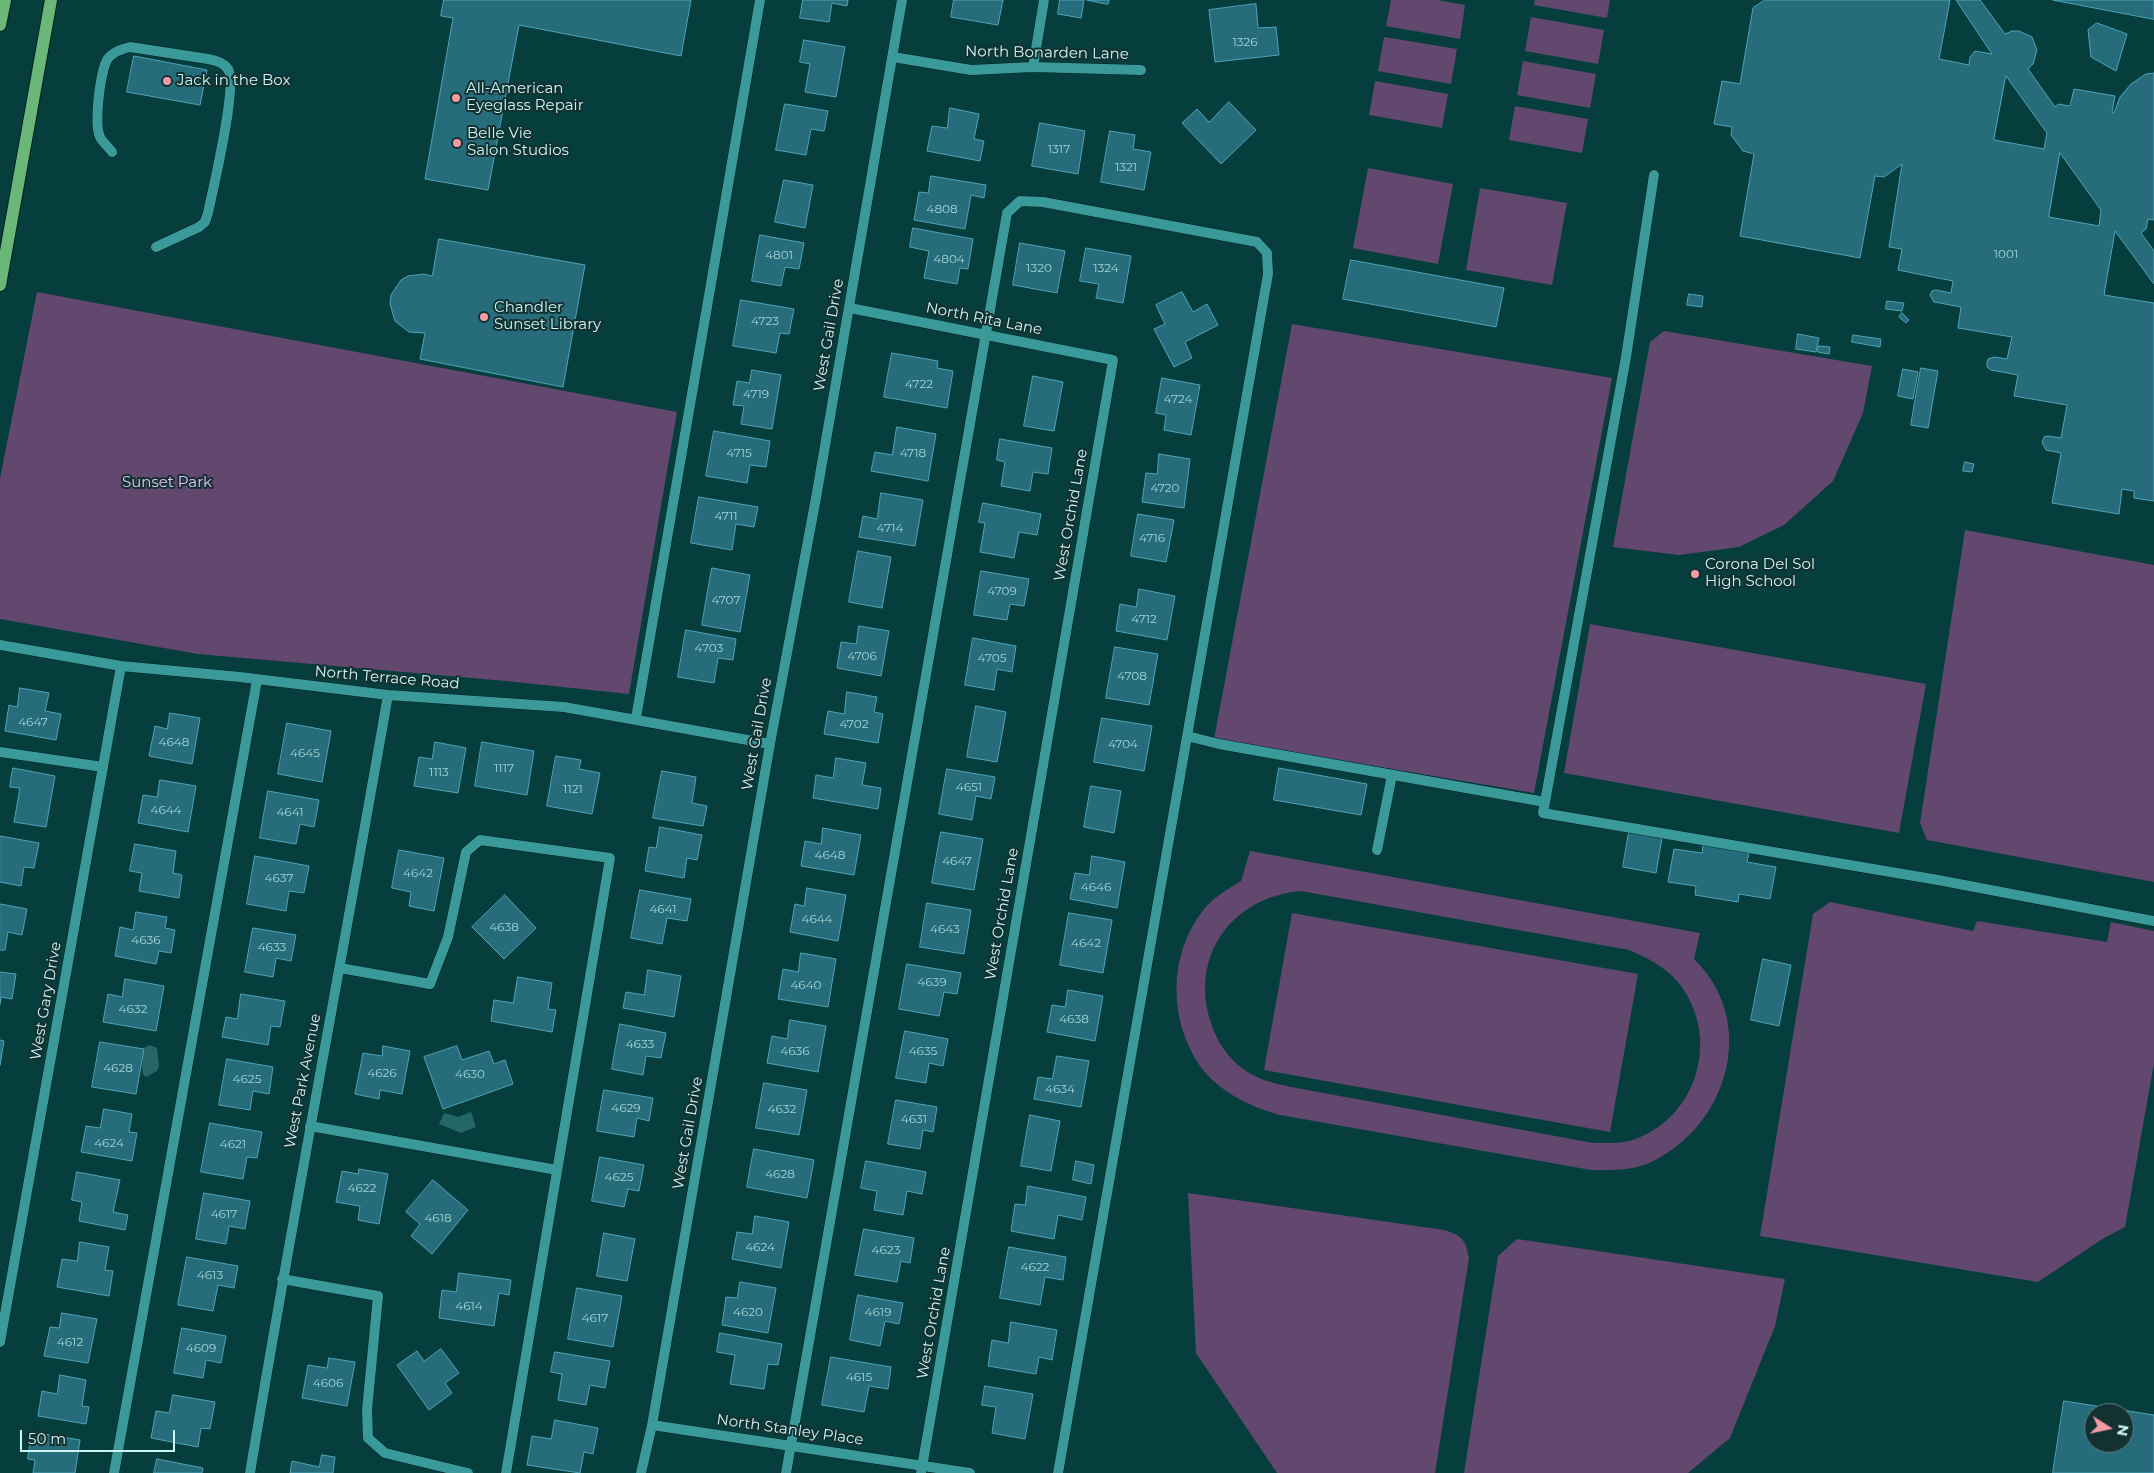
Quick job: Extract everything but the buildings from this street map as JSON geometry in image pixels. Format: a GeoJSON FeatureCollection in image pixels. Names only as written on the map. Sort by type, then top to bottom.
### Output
{"type":"FeatureCollection","features":[{"type":"Feature","properties":{"kind":"main road"},"geometry":{"type":"LineString","coordinates":[[0,25],[5,0]]}},
{"type":"Feature","properties":{"kind":"main road"},"geometry":{"type":"LineString","coordinates":[[0,285],[51,0]]}},
{"type":"Feature","properties":{"kind":"street"},"geometry":{"type":"LineString","coordinates":[[636,718],[760,0]]}},
{"type":"Feature","properties":{"kind":"street","name":"West Gail Drive"},"geometry":{"type":"LineString","coordinates":[[641,1473],[652,1425],[770,744],[850,308],[902,0]]}},
{"type":"Feature","properties":{"kind":"street"},"geometry":{"type":"LineString","coordinates":[[1033,67],[1044,0]]}},
{"type":"Feature","properties":{"kind":"street"},"geometry":{"type":"LineString","coordinates":[[112,152],[100,137],[97,120],[103,72],[108,58],[119,50],[130,47],[208,59],[220,62],[228,69],[231,79],[231,90],[205,222],[200,227],[156,247]]}},
{"type":"Feature","properties":{"kind":"street","name":"North Bonarden Lane"},"geometry":{"type":"LineString","coordinates":[[893,57],[971,70],[1033,67],[1141,70]]}},
{"type":"Feature","properties":{"kind":"street"},"geometry":{"type":"LineString","coordinates":[[1654,174],[1624,366],[1543,813],[1938,880],[2154,921]]}},
{"type":"Feature","properties":{"kind":"street"},"geometry":{"type":"LineString","coordinates":[[786,1473],[1007,213],[1020,201],[1043,202],[1257,242],[1267,253],[1268,274],[1058,1473]]}},
{"type":"Feature","properties":{"kind":"street","name":"North Rita Lane"},"geometry":{"type":"LineString","coordinates":[[850,308],[1113,360]]}},
{"type":"Feature","properties":{"kind":"street","name":"West Orchid Lane"},"geometry":{"type":"LineString","coordinates":[[922,1469],[1113,360]]}},
{"type":"Feature","properties":{"kind":"street","name":"North Terrace Road"},"geometry":{"type":"LineString","coordinates":[[0,645],[121,666],[388,695],[564,707],[636,718],[770,744]]}},
{"type":"Feature","properties":{"kind":"street","name":"West Gary Drive"},"geometry":{"type":"LineString","coordinates":[[0,1342],[121,666]]}},
{"type":"Feature","properties":{"kind":"street"},"geometry":{"type":"LineString","coordinates":[[114,1473],[257,680]]}},
{"type":"Feature","properties":{"kind":"street","name":"West Park Avenue"},"geometry":{"type":"LineString","coordinates":[[250,1473],[282,1279],[340,968],[388,695]]}},
{"type":"Feature","properties":{"kind":"street"},"geometry":{"type":"LineString","coordinates":[[1187,736],[1219,744],[1545,802]]}},
{"type":"Feature","properties":{"kind":"street"},"geometry":{"type":"LineString","coordinates":[[0,752],[103,767]]}},
{"type":"Feature","properties":{"kind":"street"},"geometry":{"type":"LineString","coordinates":[[1377,850],[1392,775]]}},
{"type":"Feature","properties":{"kind":"street"},"geometry":{"type":"LineString","coordinates":[[340,968],[430,984],[448,937],[466,852],[480,840],[610,858],[506,1473]]}},
{"type":"Feature","properties":{"kind":"street"},"geometry":{"type":"LineString","coordinates":[[310,1126],[558,1170]]}},
{"type":"Feature","properties":{"kind":"street"},"geometry":{"type":"LineString","coordinates":[[282,1279],[378,1296],[367,1410],[368,1438],[385,1453],[468,1473]]}},
{"type":"Feature","properties":{"kind":"street","name":"North Stanley Place"},"geometry":{"type":"LineString","coordinates":[[652,1425],[791,1446],[922,1469],[970,1473]]}},
{"type":"Feature","properties":{"kind":"green space"},"geometry":{"type":"Polygon","coordinates":[[[1391,0],[1437,0],[1465,5],[1460,39],[1386,26],[1391,0]]]}},
{"type":"Feature","properties":{"kind":"green space"},"geometry":{"type":"Polygon","coordinates":[[[1535,0],[1610,0],[1607,18],[1534,5],[1535,0]]]}},
{"type":"Feature","properties":{"kind":"green space"},"geometry":{"type":"Polygon","coordinates":[[[1531,17],[1604,30],[1598,64],[1525,51],[1531,17]]]}},
{"type":"Feature","properties":{"kind":"green space"},"geometry":{"type":"Polygon","coordinates":[[[1384,37],[1457,49],[1451,84],[1378,71],[1384,37]]]}},
{"type":"Feature","properties":{"kind":"green space"},"geometry":{"type":"Polygon","coordinates":[[[1523,61],[1596,74],[1590,108],[1517,95],[1523,61]]]}},
{"type":"Feature","properties":{"kind":"green space"},"geometry":{"type":"Polygon","coordinates":[[[1375,81],[1448,94],[1442,128],[1369,115],[1375,81]]]}},
{"type":"Feature","properties":{"kind":"green space"},"geometry":{"type":"Polygon","coordinates":[[[1515,106],[1588,119],[1582,153],[1509,140],[1515,106]]]}},
{"type":"Feature","properties":{"kind":"green space"},"geometry":{"type":"Polygon","coordinates":[[[1368,168],[1453,184],[1438,264],[1353,248],[1368,168]]]}},
{"type":"Feature","properties":{"kind":"green space"},"geometry":{"type":"Polygon","coordinates":[[[1480,188],[1567,203],[1552,285],[1466,270],[1480,188]]]}},
{"type":"Feature","properties":{"kind":"green space","name":"Sunset Park"},"geometry":{"type":"Polygon","coordinates":[[[37,292],[677,412],[629,694],[506,681],[198,654],[0,619],[0,478],[37,292]]]}},
{"type":"Feature","properties":{"kind":"green space"},"geometry":{"type":"Polygon","coordinates":[[[1292,324],[1612,378],[1534,793],[1214,739],[1292,324]]]}},
{"type":"Feature","properties":{"kind":"green space"},"geometry":{"type":"Polygon","coordinates":[[[1664,331],[1872,366],[1863,413],[1833,481],[1784,525],[1739,547],[1679,555],[1613,547],[1650,342],[1664,331]]]}},
{"type":"Feature","properties":{"kind":"green space"},"geometry":{"type":"Polygon","coordinates":[[[1965,530],[2154,565],[2154,882],[1927,840],[1920,823],[1965,530]]]}},
{"type":"Feature","properties":{"kind":"green space"},"geometry":{"type":"Polygon","coordinates":[[[1590,624],[1926,684],[1899,833],[1564,773],[1590,624]]]}},
{"type":"Feature","properties":{"kind":"green space"},"geometry":{"type":"Polygon","coordinates":[[[1250,851],[1700,933],[1694,959],[1714,984],[1726,1012],[1729,1041],[1726,1071],[1716,1099],[1699,1124],[1678,1146],[1644,1165],[1606,1170],[1591,1170],[1280,1115],[1247,1103],[1216,1084],[1200,1066],[1182,1028],[1176,987],[1178,966],[1192,927],[1212,901],[1241,881],[1250,851]],[[1301,891],[1276,896],[1255,905],[1236,918],[1222,934],[1212,953],[1206,975],[1206,998],[1211,1023],[1224,1050],[1240,1067],[1265,1080],[1286,1086],[1593,1143],[1622,1142],[1638,1138],[1660,1126],[1677,1110],[1689,1091],[1697,1069],[1700,1046],[1698,1024],[1690,1001],[1677,981],[1649,959],[1629,950],[1301,891]]]}},
{"type":"Feature","properties":{"kind":"green space"},"geometry":{"type":"Polygon","coordinates":[[[1830,902],[1973,931],[1977,921],[2107,942],[2111,922],[2154,931],[2154,1063],[2125,1227],[2104,1238],[2038,1282],[1760,1236],[1813,914],[1830,902]]]}},
{"type":"Feature","properties":{"kind":"green space"},"geometry":{"type":"Polygon","coordinates":[[[1292,913],[1638,974],[1610,1132],[1264,1070],[1292,913]]]}},
{"type":"Feature","properties":{"kind":"green space"},"geometry":{"type":"Polygon","coordinates":[[[1188,1193],[1444,1230],[1462,1239],[1469,1258],[1435,1473],[1277,1473],[1196,1353],[1188,1193]]]}},
{"type":"Feature","properties":{"kind":"green space"},"geometry":{"type":"Polygon","coordinates":[[[1517,1239],[1785,1279],[1775,1326],[1730,1438],[1688,1473],[1464,1473],[1498,1256],[1517,1239]]]}},
{"type":"Feature","properties":{"kind":"water"},"geometry":{"type":"Polygon","coordinates":[[[149,1045],[157,1048],[159,1066],[157,1071],[146,1077],[143,1075],[143,1053],[144,1048],[149,1045]]]}},
{"type":"Feature","properties":{"kind":"water"},"geometry":{"type":"Polygon","coordinates":[[[471,1112],[476,1127],[461,1133],[439,1124],[444,1113],[458,1117],[471,1112]]]}},
{"type":"Feature","properties":{"kind":"place","name":"Jack in the Box"},"geometry":{"type":"Point","coordinates":[167,81]}},
{"type":"Feature","properties":{"kind":"place","name":"All-American Eyeglass Repair"},"geometry":{"type":"Point","coordinates":[456,98]}},
{"type":"Feature","properties":{"kind":"place","name":"Belle Vie Salon Studios"},"geometry":{"type":"Point","coordinates":[457,143]}},
{"type":"Feature","properties":{"kind":"place","name":"Chandler Sunset Library"},"geometry":{"type":"Point","coordinates":[484,317]}},
{"type":"Feature","properties":{"kind":"place","name":"Corona Del Sol High School"},"geometry":{"type":"Point","coordinates":[1695,574]}}]}
